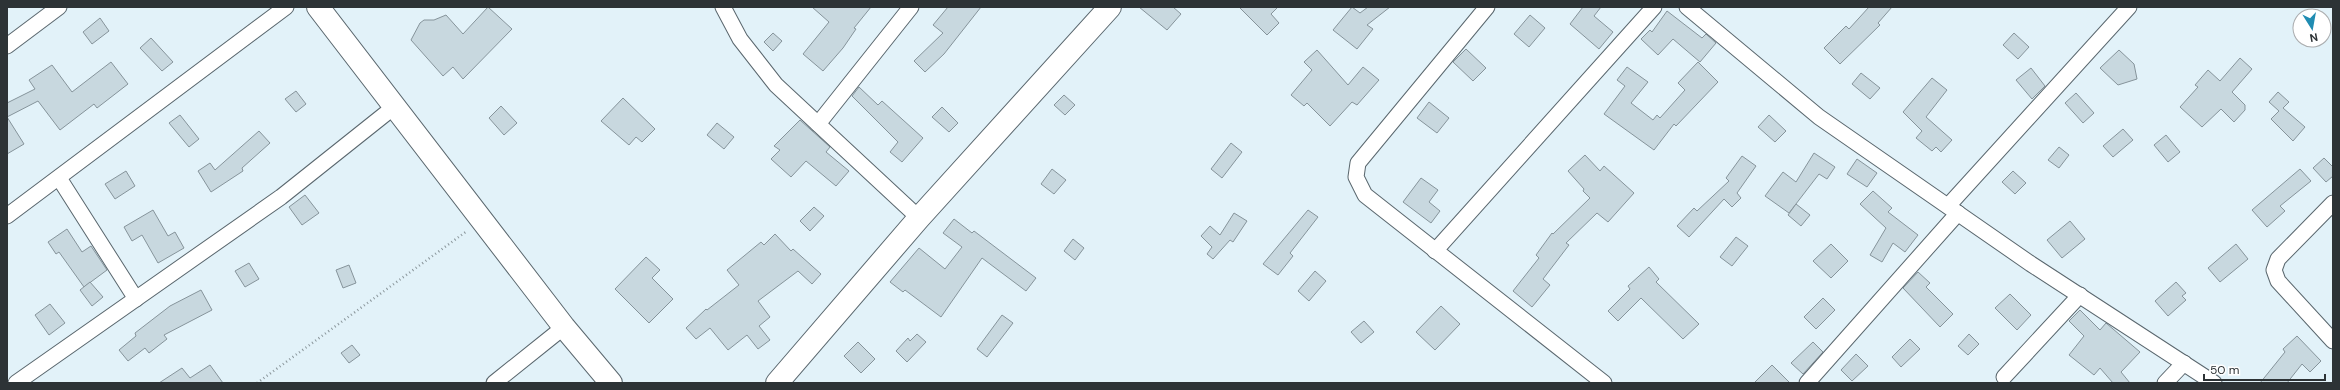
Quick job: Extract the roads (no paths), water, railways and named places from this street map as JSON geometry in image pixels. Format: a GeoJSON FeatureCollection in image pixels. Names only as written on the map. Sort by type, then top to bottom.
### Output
{"type":"FeatureCollection","features":[{"type":"Feature","properties":{"kind":"street"},"geometry":{"type":"LineString","coordinates":[[7,46],[59,7]]}},
{"type":"Feature","properties":{"kind":"street"},"geometry":{"type":"LineString","coordinates":[[7,216],[286,7]]}},
{"type":"Feature","properties":{"kind":"street"},"geometry":{"type":"LineString","coordinates":[[318,7],[564,327],[611,383]]}},
{"type":"Feature","properties":{"kind":"street"},"geometry":{"type":"LineString","coordinates":[[818,124],[911,7]]}},
{"type":"Feature","properties":{"kind":"street"},"geometry":{"type":"LineString","coordinates":[[777,383],[919,218],[1110,7]]}},
{"type":"Feature","properties":{"kind":"street"},"geometry":{"type":"LineString","coordinates":[[1487,7],[1358,163],[1356,178],[1365,195],[1604,383]]}},
{"type":"Feature","properties":{"kind":"street"},"geometry":{"type":"LineString","coordinates":[[1436,251],[1654,7]]}},
{"type":"Feature","properties":{"kind":"street"},"geometry":{"type":"LineString","coordinates":[[1687,7],[1819,116],[2080,295],[2214,383]]}},
{"type":"Feature","properties":{"kind":"street"},"geometry":{"type":"LineString","coordinates":[[1807,383],[1953,209],[2129,7]]}},
{"type":"Feature","properties":{"kind":"street"},"geometry":{"type":"LineString","coordinates":[[730,11],[740,39],[776,85],[919,218]]}},
{"type":"Feature","properties":{"kind":"street"},"geometry":{"type":"LineString","coordinates":[[16,383],[281,197],[394,106]]}},
{"type":"Feature","properties":{"kind":"street"},"geometry":{"type":"LineString","coordinates":[[59,178],[136,299]]}},
{"type":"Feature","properties":{"kind":"street"},"geometry":{"type":"LineString","coordinates":[[2333,203],[2278,259],[2274,270],[2278,281],[2333,341]]}},
{"type":"Feature","properties":{"kind":"street"},"geometry":{"type":"LineString","coordinates":[[2004,377],[2080,295]]}},
{"type":"Feature","properties":{"kind":"street"},"geometry":{"type":"LineString","coordinates":[[494,383],[564,327]]}},
{"type":"Feature","properties":{"kind":"street"},"geometry":{"type":"LineString","coordinates":[[2165,383],[2184,363]]}}]}
